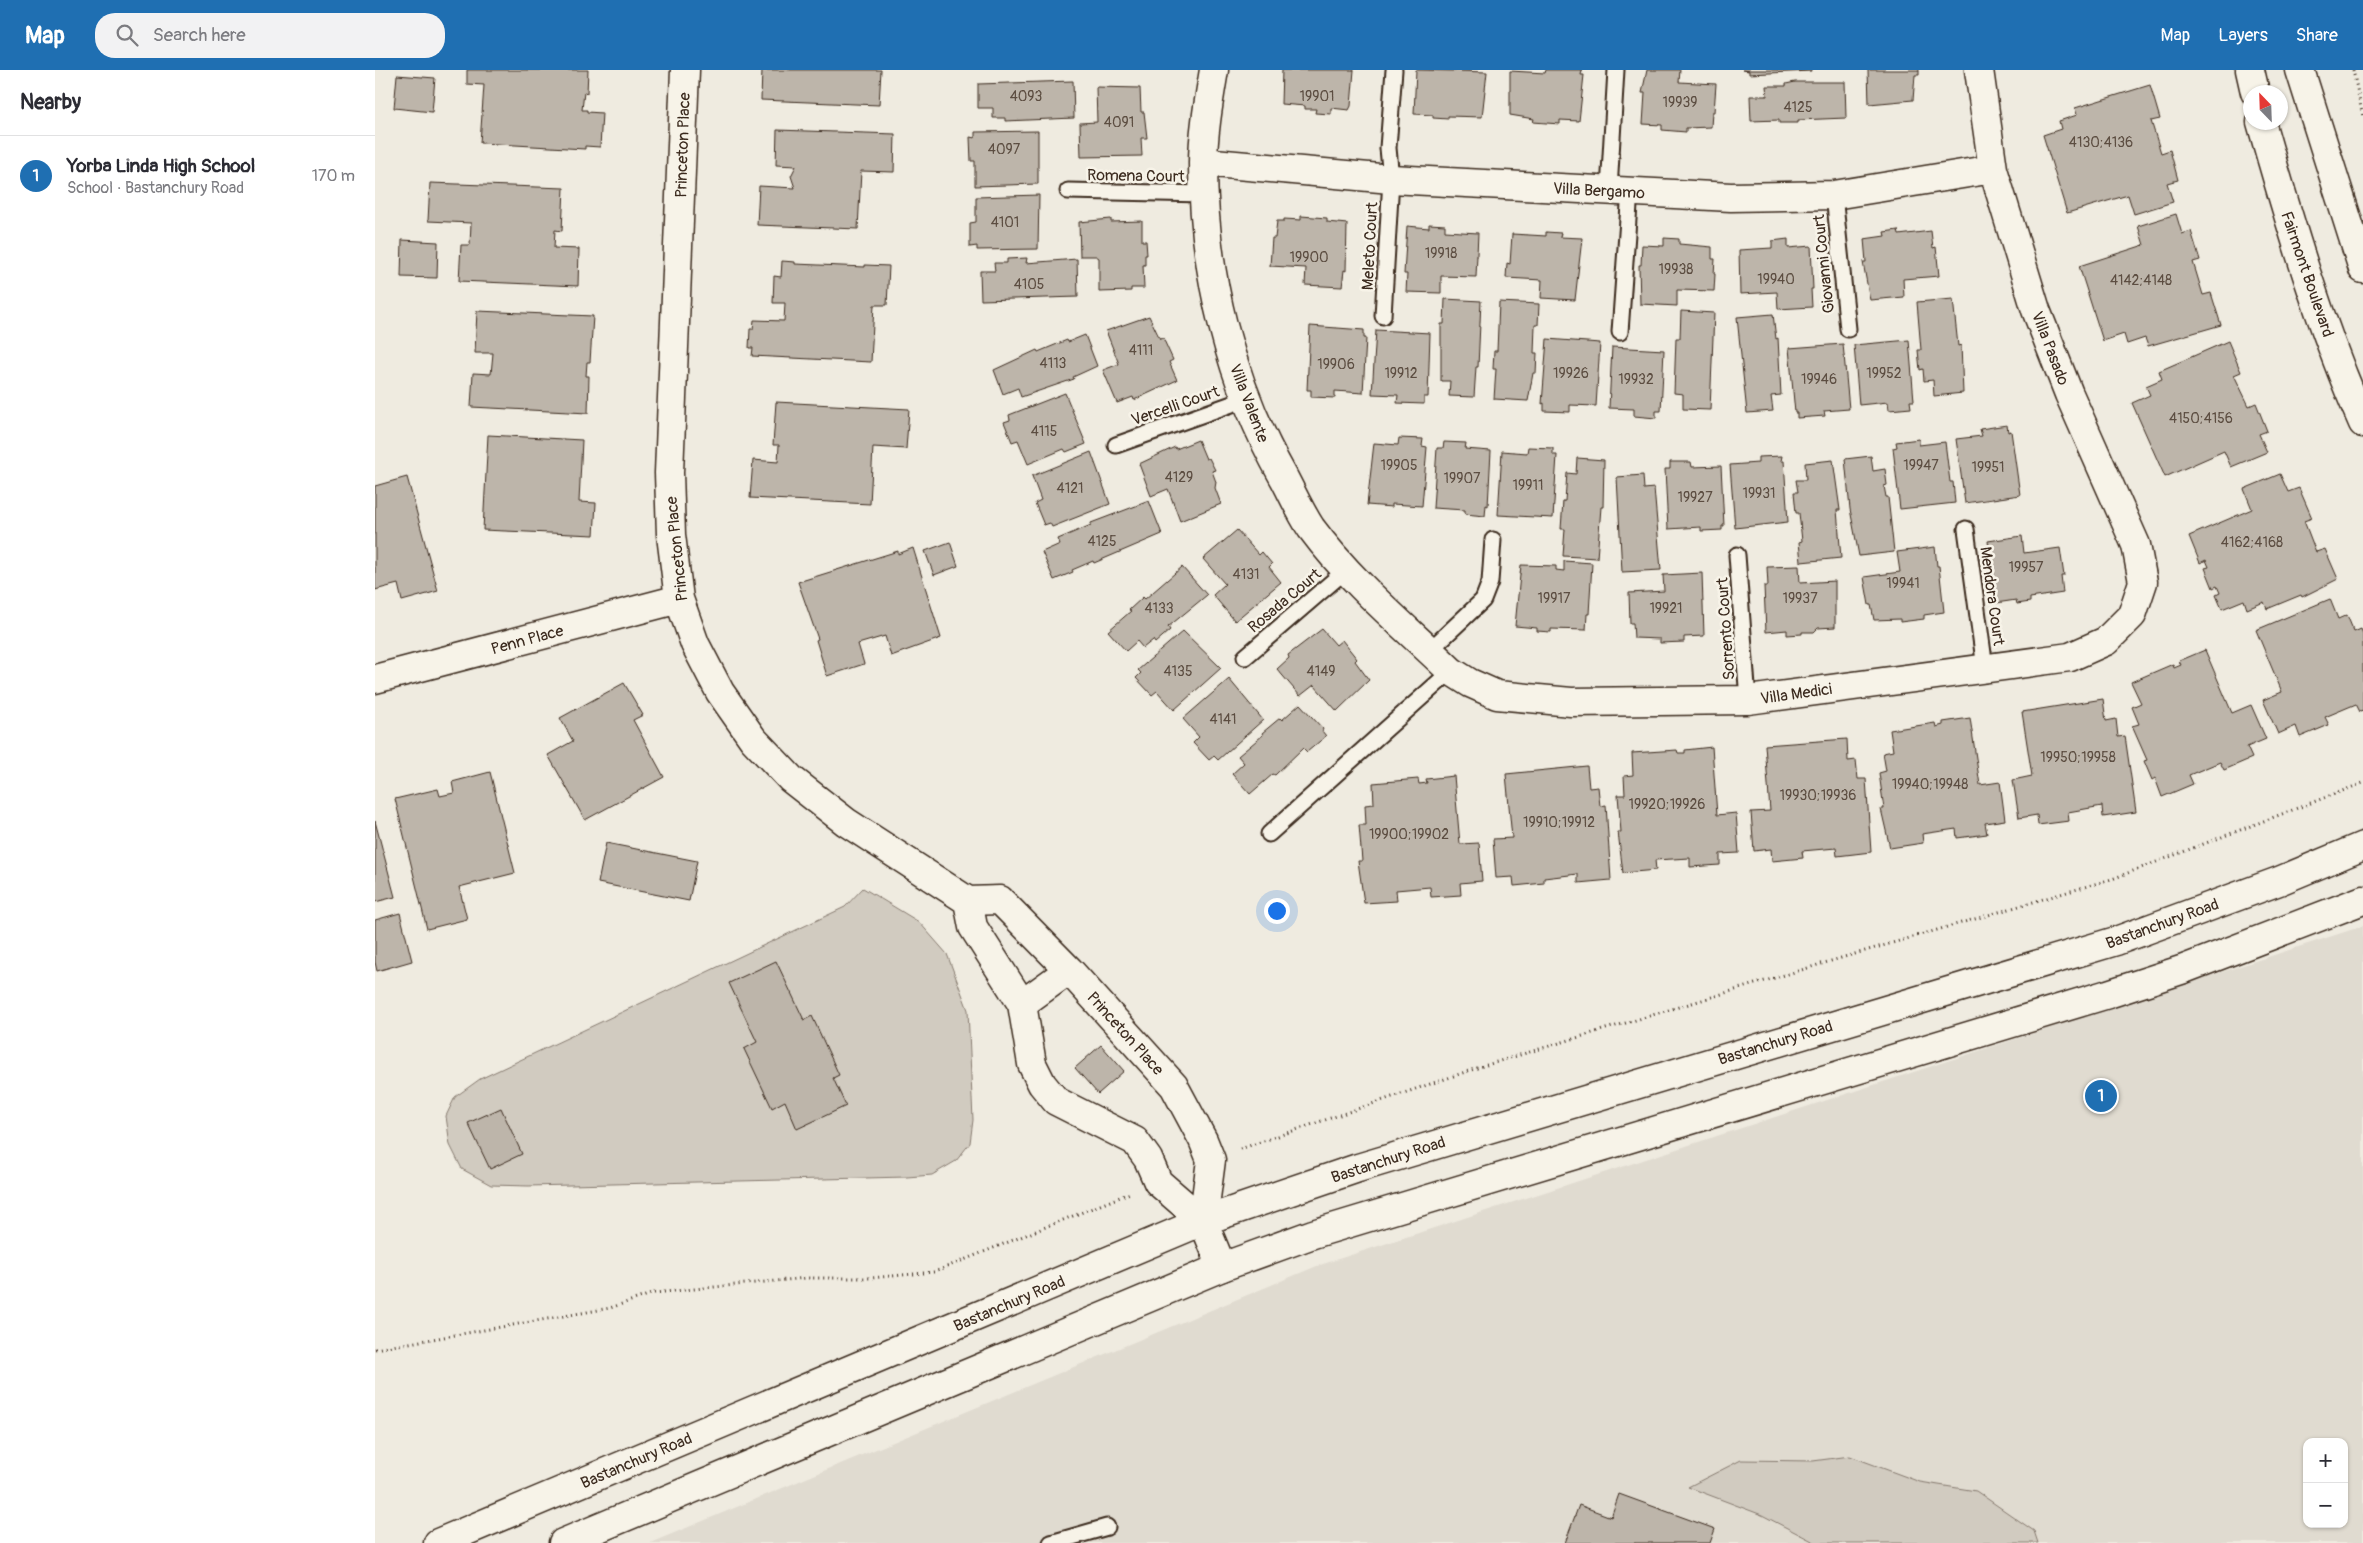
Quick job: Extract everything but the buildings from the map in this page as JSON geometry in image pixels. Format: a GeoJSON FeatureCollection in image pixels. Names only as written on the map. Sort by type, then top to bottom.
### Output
{"type":"FeatureCollection","features":[{"type":"Feature","properties":{"kind":"street","name":"Princeton Place"},"geometry":{"type":"LineString","coordinates":[[685,70],[669,473],[671,535],[679,599],[695,644],[721,692],[753,739],[791,779],[846,822],[968,901],[1000,900],[1069,970],[1174,1086],[1203,1140],[1211,1160]]}},
{"type":"Feature","properties":{"kind":"street","name":"Villa Valente"},"geometry":{"type":"LineString","coordinates":[[1213,70],[1203,162],[1204,194],[1213,285],[1227,343],[1246,399],[1266,446],[1310,526],[1346,570],[1451,671]]}},
{"type":"Feature","properties":{"kind":"street","name":"Villa Pasado"},"geometry":{"type":"LineString","coordinates":[[1979,70],[1993,169],[2036,310],[2069,394],[2136,545],[2143,582],[2132,615]]}},
{"type":"Feature","properties":{"kind":"street"},"geometry":{"type":"LineString","coordinates":[[2250,70],[2253,85]]}},
{"type":"Feature","properties":{"kind":"street"},"geometry":{"type":"LineString","coordinates":[[2301,70],[2363,269]]}},
{"type":"Feature","properties":{"kind":"street","name":"Fairmont Boulevard"},"geometry":{"type":"LineString","coordinates":[[2263,130],[2300,260],[2349,392],[2363,423]]}},
{"type":"Feature","properties":{"kind":"street","name":"Villa Bergamo"},"geometry":{"type":"LineString","coordinates":[[1203,162],[1391,179],[1731,197],[1834,195],[1993,169]]}},
{"type":"Feature","properties":{"kind":"street","name":"Penn Place"},"geometry":{"type":"LineString","coordinates":[[375,679],[679,599]]}},
{"type":"Feature","properties":{"kind":"street","name":"Villa Medici"},"geometry":{"type":"LineString","coordinates":[[1451,671],[1470,683],[1497,695],[1571,702],[1748,700],[2070,657],[2107,641],[2132,615]]}},
{"type":"Feature","properties":{"kind":"street","name":"Bastanchury Road"},"geometry":{"type":"LineString","coordinates":[[437,1543],[1203,1221],[1358,1168],[2116,941],[2279,881],[2363,846]]}},
{"type":"Feature","properties":{"kind":"street"},"geometry":{"type":"LineString","coordinates":[[563,1543],[933,1390],[1222,1267],[1322,1231],[2108,994],[2184,969],[2363,900]]}},
{"type":"Feature","properties":{"kind":"street"},"geometry":{"type":"LineString","coordinates":[[968,901],[973,927],[1022,1004],[1032,1064],[1042,1084],[1056,1101],[1135,1141],[1148,1159],[1158,1182],[1203,1221],[1222,1267]]}},
{"type":"Feature","properties":{"kind":"street"},"geometry":{"type":"LineString","coordinates":[[1022,1004],[1069,970]]}},
{"type":"Feature","properties":{"kind":"street"},"geometry":{"type":"LineString","coordinates":[[1203,1221],[1211,1160]]}},
{"type":"Feature","properties":{"kind":"lane","name":"Meleto Court"},"geometry":{"type":"LineString","coordinates":[[1383,316],[1391,179],[1388,148],[1394,70]]}},
{"type":"Feature","properties":{"kind":"lane"},"geometry":{"type":"LineString","coordinates":[[1616,70],[1620,190],[1620,332]]}},
{"type":"Feature","properties":{"kind":"lane","name":"Romena Court"},"geometry":{"type":"LineString","coordinates":[[1068,191],[1204,194]]}},
{"type":"Feature","properties":{"kind":"lane","name":"Giovanni Court"},"geometry":{"type":"LineString","coordinates":[[1834,195],[1848,329]]}},
{"type":"Feature","properties":{"kind":"lane","name":"Vercelli Court"},"geometry":{"type":"LineString","coordinates":[[1116,445],[1246,399]]}},
{"type":"Feature","properties":{"kind":"lane","name":"Mendora Court"},"geometry":{"type":"LineString","coordinates":[[1966,529],[1985,668]]}},
{"type":"Feature","properties":{"kind":"lane"},"geometry":{"type":"LineString","coordinates":[[1430,650],[1483,600],[1490,582],[1493,540]]}},
{"type":"Feature","properties":{"kind":"lane","name":"Sorrento Court"},"geometry":{"type":"LineString","coordinates":[[1737,555],[1748,700]]}},
{"type":"Feature","properties":{"kind":"lane","name":"Rosada Court"},"geometry":{"type":"LineString","coordinates":[[1245,656],[1346,570]]}},
{"type":"Feature","properties":{"kind":"lane"},"geometry":{"type":"LineString","coordinates":[[1269,834],[1451,671]]}},
{"type":"Feature","properties":{"kind":"lane"},"geometry":{"type":"LineString","coordinates":[[1051,1543],[1107,1527]]}},
{"type":"Feature","properties":{"kind":"path"},"geometry":{"type":"LineString","coordinates":[[2353,70],[2363,117]]}},
{"type":"Feature","properties":{"kind":"path"},"geometry":{"type":"LineString","coordinates":[[1211,1160],[1480,1067],[2112,878],[2363,783]]}},
{"type":"Feature","properties":{"kind":"path"},"geometry":{"type":"LineString","coordinates":[[375,1348],[609,1308],[654,1293],[806,1278],[871,1278],[934,1272],[1158,1182]]}},
{"type":"Feature","properties":{"kind":"shaded area"},"geometry":{"type":"Polygon","coordinates":[[[863,888],[919,922],[947,954],[968,1010],[973,1120],[970,1143],[956,1161],[932,1175],[907,1177],[528,1186],[491,1185],[462,1169],[450,1145],[446,1116],[455,1097],[480,1079],[845,907],[863,888]]]}},
{"type":"Feature","properties":{"kind":"shaded area"},"geometry":{"type":"Polygon","coordinates":[[[2363,926],[2363,1543],[650,1543],[1317,1266],[2363,926]]]}},
{"type":"Feature","properties":{"kind":"shaded area"},"geometry":{"type":"Polygon","coordinates":[[[1850,1456],[1920,1482],[1976,1491],[2034,1531],[2038,1543],[1816,1543],[1762,1515],[1688,1487],[1741,1460],[1813,1461],[1850,1456]]]}},
{"type":"Feature","properties":{"kind":"place","name":"Yorba Linda High School"},"geometry":{"type":"Point","coordinates":[2101,1096]}}]}
